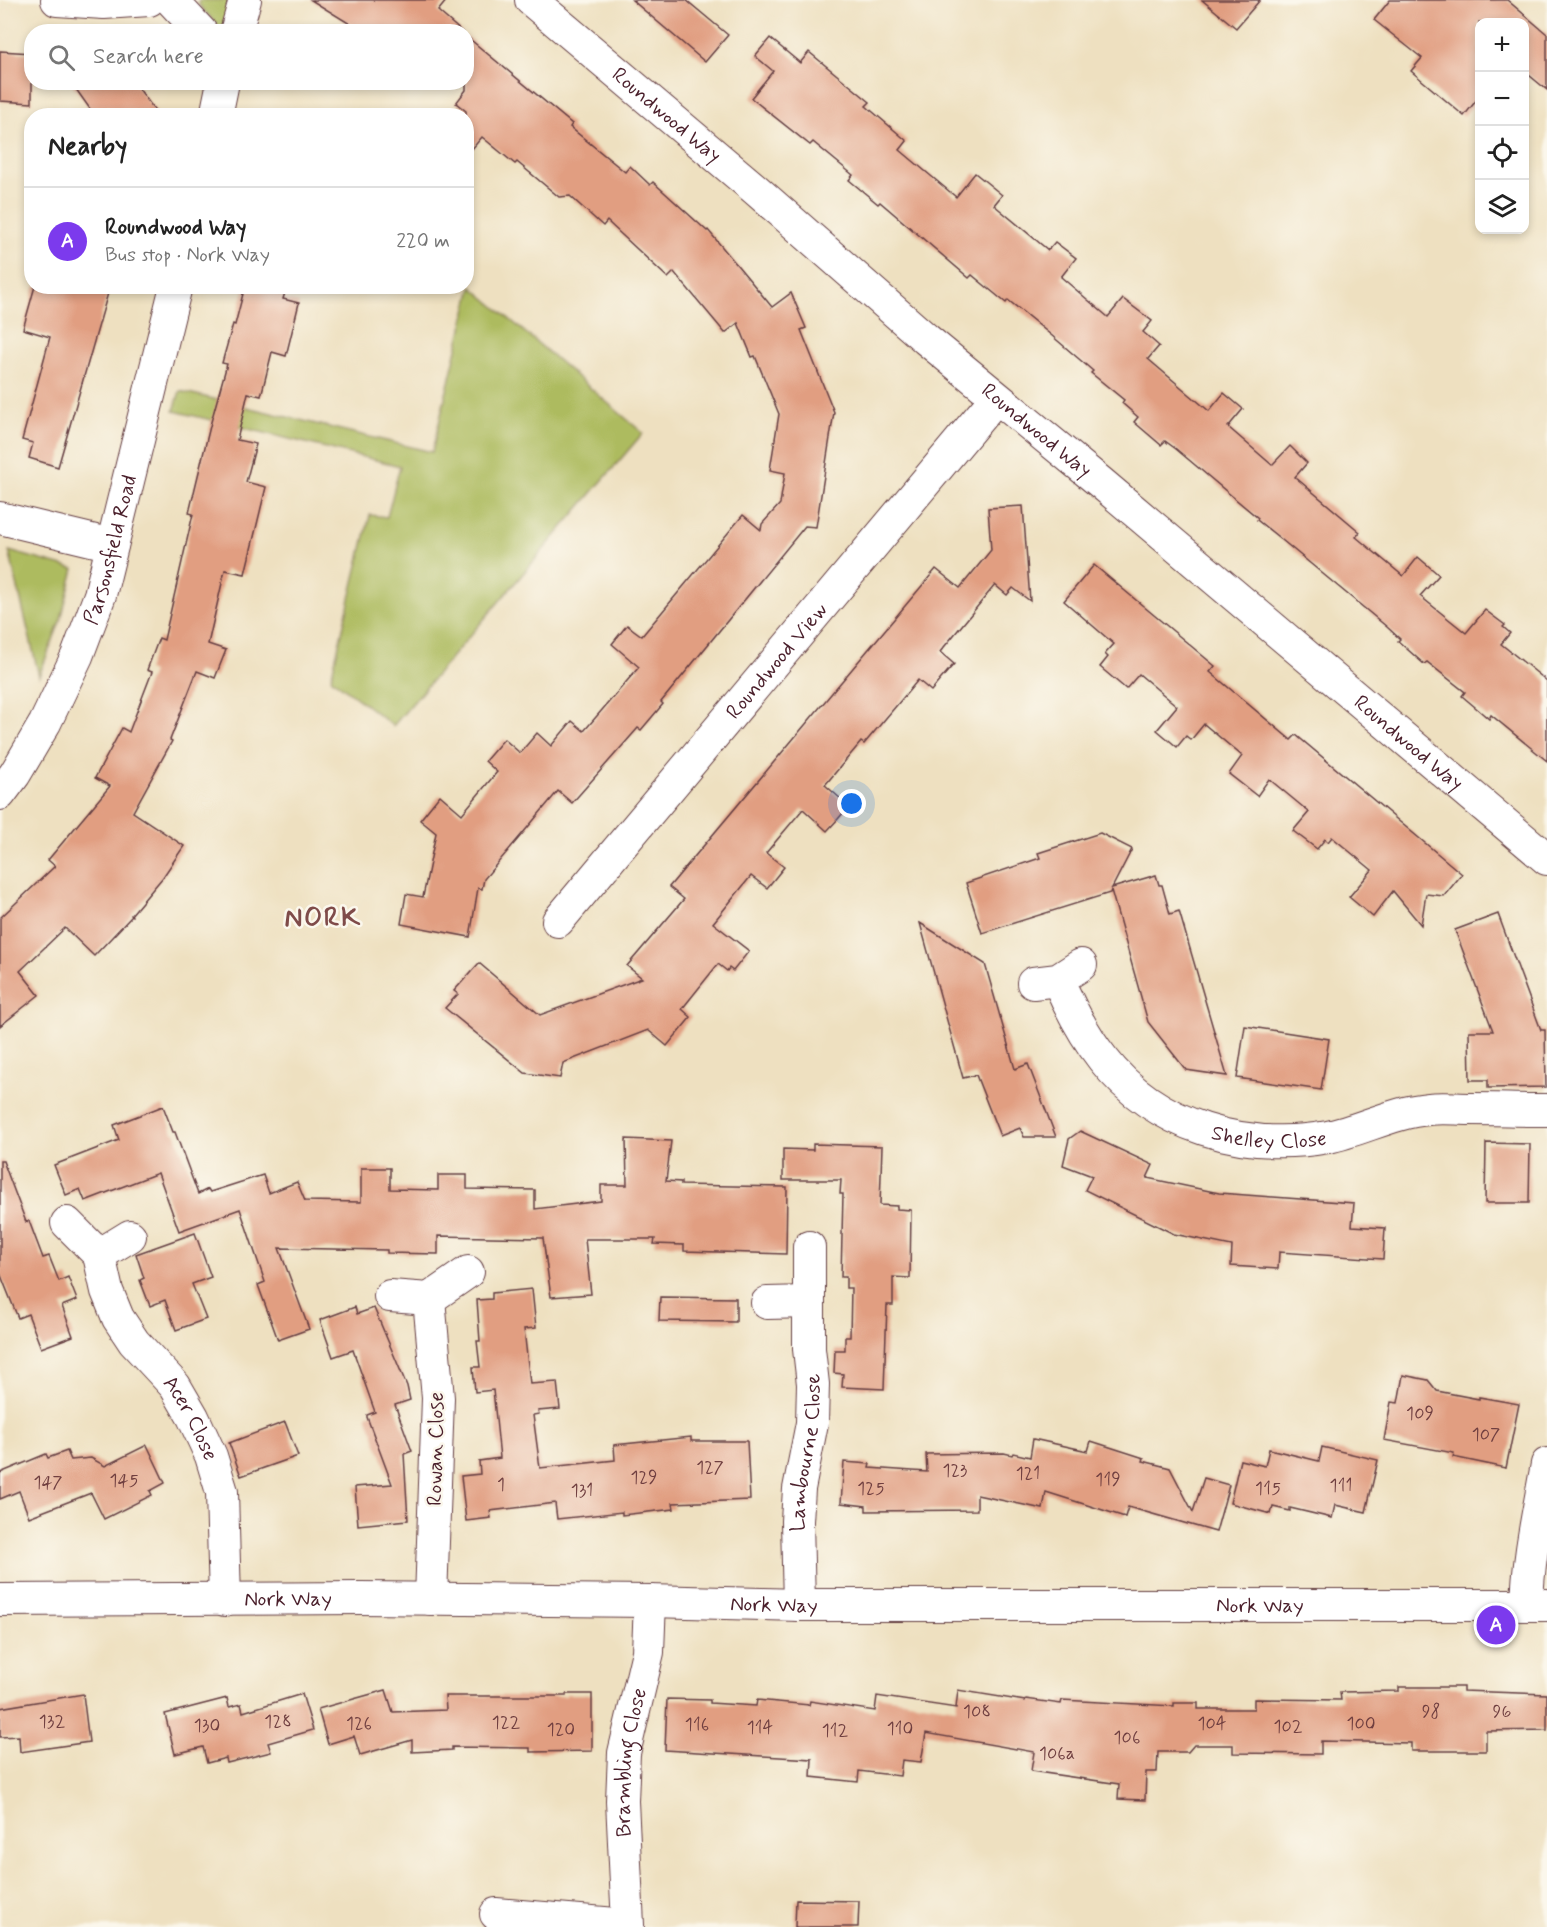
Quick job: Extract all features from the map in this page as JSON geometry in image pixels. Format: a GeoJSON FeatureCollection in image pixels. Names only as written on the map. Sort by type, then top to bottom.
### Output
{"type":"FeatureCollection","features":[{"type":"Feature","properties":{"kind":"street"},"geometry":{"type":"LineString","coordinates":[[57,0],[104,3],[149,0]]}},
{"type":"Feature","properties":{"kind":"street"},"geometry":{"type":"LineString","coordinates":[[171,0],[194,24]]}},
{"type":"Feature","properties":{"kind":"street"},"geometry":{"type":"LineString","coordinates":[[238,24],[245,0]]}},
{"type":"Feature","properties":{"kind":"street","name":"Roundwood Way"},"geometry":{"type":"LineString","coordinates":[[531,0],[737,174],[926,339],[1100,482],[1547,859]]}},
{"type":"Feature","properties":{"kind":"street"},"geometry":{"type":"LineString","coordinates":[[218,108],[222,90]]}},
{"type":"Feature","properties":{"kind":"street","name":"Parsonsfield Road"},"geometry":{"type":"LineString","coordinates":[[0,795],[45,723],[77,656],[100,595],[174,294]]}},
{"type":"Feature","properties":{"kind":"street","name":"Roundwood View"},"geometry":{"type":"LineString","coordinates":[[558,921],[996,398]]}},
{"type":"Feature","properties":{"kind":"street"},"geometry":{"type":"LineString","coordinates":[[0,518],[112,545]]}},
{"type":"Feature","properties":{"kind":"street","name":"Shelley Close"},"geometry":{"type":"LineString","coordinates":[[1057,976],[1074,1016],[1103,1060],[1136,1093],[1181,1121],[1229,1137],[1278,1142],[1329,1137],[1401,1113],[1430,1108],[1547,1110]]}},
{"type":"Feature","properties":{"kind":"street"},"geometry":{"type":"LineString","coordinates":[[67,1223],[99,1255],[130,1236]]}},
{"type":"Feature","properties":{"kind":"street","name":"Lambourne Close"},"geometry":{"type":"LineString","coordinates":[[799,1605],[797,1521],[799,1489],[812,1423],[813,1394],[809,1349],[808,1247]]}},
{"type":"Feature","properties":{"kind":"street","name":"Acer Close"},"geometry":{"type":"LineString","coordinates":[[99,1255],[107,1291],[118,1318],[134,1342],[175,1386],[193,1417],[211,1456],[222,1492],[225,1600]]}},
{"type":"Feature","properties":{"kind":"street"},"geometry":{"type":"LineString","coordinates":[[390,1296],[429,1299],[468,1272]]}},
{"type":"Feature","properties":{"kind":"street","name":"Rowan Close"},"geometry":{"type":"LineString","coordinates":[[429,1299],[438,1398],[431,1599]]}},
{"type":"Feature","properties":{"kind":"street"},"geometry":{"type":"LineString","coordinates":[[767,1303],[808,1302]]}},
{"type":"Feature","properties":{"kind":"street"},"geometry":{"type":"LineString","coordinates":[[1537,1605],[1527,1587],[1547,1464]]}},
{"type":"Feature","properties":{"kind":"street","name":"Nork Way"},"geometry":{"type":"LineString","coordinates":[[0,1600],[431,1599],[799,1605],[1537,1605]]}},
{"type":"Feature","properties":{"kind":"street","name":"Brambling Close"},"geometry":{"type":"LineString","coordinates":[[496,1914],[633,1926],[622,1801],[624,1753],[648,1652],[650,1601]]}},
{"type":"Feature","properties":{"kind":"green space"},"geometry":{"type":"Polygon","coordinates":[[[199,0],[230,0],[224,24],[216,24],[199,5],[199,0]]]}},
{"type":"Feature","properties":{"kind":"green space"},"geometry":{"type":"Polygon","coordinates":[[[474,289],[643,433],[393,726],[331,678],[370,515],[387,517],[400,466],[174,411],[180,391],[432,452],[470,294],[474,294],[474,289]]]}},
{"type":"Feature","properties":{"kind":"green space"},"geometry":{"type":"Polygon","coordinates":[[[9,551],[74,569],[61,619],[39,676],[9,551]]]}},
{"type":"Feature","properties":{"kind":"building"},"geometry":{"type":"Polygon","coordinates":[[[311,0],[447,0],[438,11],[453,24],[350,24],[311,0]]]}},
{"type":"Feature","properties":{"kind":"building"},"geometry":{"type":"Polygon","coordinates":[[[632,0],[686,0],[728,35],[705,62],[632,0]]]}},
{"type":"Feature","properties":{"kind":"building"},"geometry":{"type":"Polygon","coordinates":[[[1202,0],[1260,0],[1236,28],[1202,0]]]}},
{"type":"Feature","properties":{"kind":"building"},"geometry":{"type":"Polygon","coordinates":[[[1390,0],[1507,0],[1528,18],[1475,18],[1475,102],[1464,116],[1411,71],[1422,58],[1374,20],[1390,0]]]}},
{"type":"Feature","properties":{"kind":"building"},"geometry":{"type":"Polygon","coordinates":[[[1529,19],[1547,34],[1547,90],[1529,75],[1529,19]]]}},
{"type":"Feature","properties":{"kind":"building"},"geometry":{"type":"Polygon","coordinates":[[[770,38],[800,63],[809,52],[870,102],[866,106],[907,141],[900,150],[956,197],[975,173],[1002,195],[994,205],[1048,250],[1055,242],[1076,258],[1061,277],[1108,317],[1123,299],[1152,321],[1143,332],[1159,346],[1148,359],[1209,411],[1224,393],[1243,409],[1228,427],[1272,465],[1290,446],[1307,463],[1295,477],[1360,532],[1356,537],[1403,576],[1418,557],[1439,575],[1420,596],[1466,633],[1485,610],[1505,625],[1503,627],[1510,633],[1501,644],[1547,681],[1547,761],[1491,715],[1489,719],[1462,696],[1465,692],[1427,662],[1424,664],[1398,641],[1400,639],[1387,627],[1257,520],[1258,518],[1176,449],[1165,441],[1161,445],[1134,422],[1138,417],[1122,403],[1124,400],[1051,335],[1008,300],[1006,303],[972,275],[969,278],[880,202],[878,204],[849,180],[853,175],[813,142],[810,145],[751,98],[773,71],[755,56],[770,38]]]}},
{"type":"Feature","properties":{"kind":"building"},"geometry":{"type":"Polygon","coordinates":[[[474,43],[572,124],[570,127],[625,172],[630,166],[650,185],[653,182],[708,230],[772,307],[791,293],[806,328],[801,330],[834,412],[816,527],[805,526],[661,702],[663,704],[641,730],[638,728],[572,803],[558,791],[484,879],[482,889],[478,888],[470,937],[401,924],[406,894],[423,897],[436,833],[420,820],[440,795],[462,814],[497,772],[485,761],[504,739],[520,753],[537,733],[551,746],[572,721],[584,731],[639,667],[612,644],[627,625],[642,636],[743,515],[761,530],[762,524],[780,504],[785,473],[770,470],[779,414],[755,356],[752,357],[738,323],[725,333],[674,272],[668,278],[607,221],[603,226],[570,196],[559,197],[482,137],[474,146],[474,108],[462,108],[456,103],[466,90],[474,90],[474,43]]]}},
{"type":"Feature","properties":{"kind":"building"},"geometry":{"type":"Polygon","coordinates":[[[0,51],[24,52],[24,90],[32,90],[32,103],[0,101],[0,51]]]}},
{"type":"Feature","properties":{"kind":"building"},"geometry":{"type":"Polygon","coordinates":[[[77,90],[140,90],[153,108],[89,108],[77,90]]]}},
{"type":"Feature","properties":{"kind":"building"},"geometry":{"type":"Polygon","coordinates":[[[33,294],[108,294],[58,467],[29,458],[33,443],[22,440],[50,337],[23,329],[33,294]]]}},
{"type":"Feature","properties":{"kind":"building"},"geometry":{"type":"Polygon","coordinates":[[[243,294],[285,294],[283,299],[299,303],[286,356],[272,352],[261,396],[248,393],[237,440],[256,444],[246,482],[266,487],[245,574],[225,570],[208,644],[226,650],[215,678],[197,671],[170,740],[172,741],[133,812],[184,846],[132,916],[94,956],[65,928],[20,971],[39,995],[0,1026],[0,918],[55,866],[48,860],[110,786],[95,778],[122,728],[129,732],[152,672],[147,670],[159,638],[164,640],[193,514],[189,513],[227,364],[222,363],[233,324],[235,325],[243,294]]]}},
{"type":"Feature","properties":{"kind":"building"},"geometry":{"type":"Polygon","coordinates":[[[1023,506],[1030,601],[1013,588],[1007,595],[995,585],[940,652],[954,664],[931,691],[918,680],[864,744],[861,742],[825,785],[849,806],[838,819],[827,831],[803,809],[766,853],[784,867],[767,888],[751,876],[713,923],[749,951],[733,971],[729,968],[727,971],[718,964],[682,1009],[691,1017],[667,1046],[648,1030],[563,1063],[560,1078],[525,1073],[445,1008],[458,994],[454,991],[479,963],[540,1015],[642,978],[627,966],[684,899],[669,887],[936,569],[960,588],[991,550],[988,508],[1023,506]]]}},
{"type":"Feature","properties":{"kind":"building"},"geometry":{"type":"Polygon","coordinates":[[[1094,565],[1215,666],[1210,672],[1291,740],[1296,735],[1462,874],[1444,896],[1426,894],[1421,925],[1393,891],[1373,917],[1349,897],[1372,870],[1332,837],[1328,842],[1325,839],[1317,849],[1293,831],[1309,812],[1269,779],[1257,796],[1229,774],[1242,756],[1204,724],[1191,740],[1186,736],[1177,747],[1157,730],[1177,706],[1139,674],[1126,689],[1100,667],[1108,657],[1105,654],[1114,644],[1064,601],[1094,565]]]}},
{"type":"Feature","properties":{"kind":"building"},"geometry":{"type":"Polygon","coordinates":[[[1100,833],[1132,849],[1112,888],[1156,875],[1159,885],[1162,885],[1170,914],[1179,911],[1227,1076],[1186,1070],[1148,1022],[1111,890],[1110,893],[982,933],[966,883],[1040,858],[1038,853],[1100,833]]]}},
{"type":"Feature","properties":{"kind":"building"},"geometry":{"type":"Polygon","coordinates":[[[1498,914],[1541,1030],[1545,1030],[1546,1087],[1488,1088],[1488,1080],[1470,1080],[1469,1031],[1493,1031],[1455,930],[1498,914]]]}},
{"type":"Feature","properties":{"kind":"building"},"geometry":{"type":"Polygon","coordinates":[[[920,923],[985,964],[1015,1069],[1028,1064],[1056,1137],[1024,1137],[1020,1128],[1000,1136],[976,1075],[963,1078],[920,923]]]}},
{"type":"Feature","properties":{"kind":"building"},"geometry":{"type":"Polygon","coordinates":[[[1245,1026],[1329,1039],[1321,1090],[1237,1078],[1245,1026]]]}},
{"type":"Feature","properties":{"kind":"building"},"geometry":{"type":"Polygon","coordinates":[[[163,1106],[198,1194],[208,1189],[210,1192],[263,1175],[269,1193],[297,1182],[305,1201],[361,1202],[361,1168],[390,1168],[390,1189],[438,1190],[438,1175],[467,1175],[467,1189],[535,1190],[535,1209],[601,1201],[601,1185],[627,1185],[626,1139],[671,1141],[666,1181],[681,1182],[681,1185],[787,1187],[786,1254],[684,1251],[684,1245],[654,1244],[655,1239],[585,1239],[591,1294],[551,1297],[543,1238],[438,1236],[438,1254],[387,1253],[387,1250],[279,1248],[309,1329],[278,1340],[258,1285],[265,1282],[240,1209],[179,1231],[158,1173],[85,1201],[80,1189],[66,1195],[54,1165],[119,1140],[114,1125],[163,1106]]]}},
{"type":"Feature","properties":{"kind":"building"},"geometry":{"type":"Polygon","coordinates":[[[1080,1131],[1153,1165],[1147,1178],[1219,1193],[1354,1203],[1352,1226],[1385,1228],[1383,1259],[1279,1252],[1278,1269],[1231,1266],[1232,1246],[1174,1234],[1085,1190],[1092,1176],[1063,1165],[1069,1139],[1080,1131]]]}},
{"type":"Feature","properties":{"kind":"building"},"geometry":{"type":"Polygon","coordinates":[[[1486,1143],[1530,1144],[1529,1203],[1485,1203],[1486,1143]]]}},
{"type":"Feature","properties":{"kind":"building"},"geometry":{"type":"Polygon","coordinates":[[[813,1144],[882,1146],[880,1205],[911,1210],[910,1278],[893,1277],[893,1305],[887,1305],[884,1389],[842,1387],[843,1374],[834,1373],[835,1350],[845,1350],[845,1337],[850,1337],[851,1288],[846,1288],[846,1277],[841,1277],[843,1194],[840,1194],[841,1180],[783,1180],[783,1149],[813,1150],[813,1144]]]}},
{"type":"Feature","properties":{"kind":"building"},"geometry":{"type":"Polygon","coordinates":[[[0,1161],[3,1161],[26,1222],[29,1221],[43,1258],[49,1256],[59,1281],[68,1277],[77,1300],[62,1306],[73,1336],[41,1348],[28,1314],[18,1318],[0,1273],[0,1161]]]}},
{"type":"Feature","properties":{"kind":"building"},"geometry":{"type":"Polygon","coordinates":[[[195,1233],[211,1277],[192,1284],[206,1319],[176,1330],[165,1300],[150,1306],[140,1280],[144,1278],[136,1254],[195,1233]]]}},
{"type":"Feature","properties":{"kind":"building"},"geometry":{"type":"Polygon","coordinates":[[[532,1289],[536,1328],[524,1329],[530,1384],[557,1382],[560,1409],[538,1411],[539,1414],[533,1415],[540,1468],[615,1460],[614,1445],[691,1437],[691,1441],[747,1441],[750,1500],[673,1503],[674,1509],[557,1519],[555,1503],[490,1511],[491,1518],[466,1521],[461,1476],[480,1474],[479,1461],[500,1458],[493,1390],[475,1392],[473,1367],[480,1367],[477,1341],[480,1341],[477,1300],[492,1299],[492,1293],[532,1289]]]}},
{"type":"Feature","properties":{"kind":"building"},"geometry":{"type":"Polygon","coordinates":[[[660,1297],[736,1298],[736,1322],[659,1321],[660,1297]]]}},
{"type":"Feature","properties":{"kind":"building"},"geometry":{"type":"Polygon","coordinates":[[[355,1307],[357,1314],[374,1308],[407,1386],[410,1400],[395,1405],[412,1451],[404,1454],[408,1520],[358,1525],[355,1487],[392,1484],[367,1417],[375,1412],[353,1350],[333,1357],[320,1320],[355,1307]]]}},
{"type":"Feature","properties":{"kind":"building"},"geometry":{"type":"Polygon","coordinates":[[[1403,1375],[1428,1380],[1437,1391],[1519,1404],[1506,1468],[1453,1457],[1454,1453],[1384,1440],[1391,1402],[1398,1403],[1403,1375]]]}},
{"type":"Feature","properties":{"kind":"building"},"geometry":{"type":"Polygon","coordinates":[[[285,1422],[298,1456],[241,1476],[229,1443],[285,1422]]]}},
{"type":"Feature","properties":{"kind":"building"},"geometry":{"type":"Polygon","coordinates":[[[1033,1439],[1088,1451],[1091,1441],[1144,1458],[1143,1461],[1170,1468],[1193,1512],[1204,1478],[1229,1485],[1216,1532],[1128,1507],[1125,1517],[1046,1492],[1043,1509],[977,1495],[977,1510],[866,1511],[866,1506],[841,1503],[844,1462],[870,1464],[869,1468],[927,1472],[926,1454],[1004,1453],[1012,1455],[1013,1453],[1030,1457],[1033,1439]]]}},
{"type":"Feature","properties":{"kind":"building"},"geometry":{"type":"Polygon","coordinates":[[[147,1445],[165,1483],[150,1491],[152,1495],[104,1519],[91,1493],[29,1517],[19,1491],[0,1499],[0,1473],[46,1454],[48,1458],[67,1451],[71,1460],[91,1458],[105,1466],[147,1445]]]}},
{"type":"Feature","properties":{"kind":"building"},"geometry":{"type":"Polygon","coordinates":[[[1322,1447],[1378,1460],[1366,1512],[1335,1505],[1332,1518],[1290,1508],[1290,1511],[1273,1507],[1271,1514],[1230,1503],[1240,1460],[1265,1466],[1269,1449],[1319,1461],[1322,1447]]]}},
{"type":"Feature","properties":{"kind":"building"},"geometry":{"type":"Polygon","coordinates":[[[1399,1687],[1463,1687],[1463,1691],[1547,1694],[1547,1730],[1486,1731],[1486,1751],[1411,1751],[1411,1743],[1321,1741],[1321,1754],[1233,1753],[1233,1745],[1194,1745],[1188,1752],[1158,1752],[1157,1772],[1146,1772],[1145,1800],[1118,1799],[1119,1784],[1031,1771],[1034,1752],[926,1733],[921,1762],[902,1760],[900,1776],[859,1771],[858,1782],[811,1777],[812,1759],[665,1750],[667,1699],[710,1700],[710,1703],[756,1706],[757,1700],[809,1705],[810,1701],[875,1711],[877,1696],[956,1708],[958,1690],[1025,1701],[1026,1699],[1061,1704],[1062,1700],[1174,1706],[1174,1703],[1198,1703],[1198,1709],[1254,1709],[1254,1699],[1341,1700],[1340,1692],[1399,1691],[1399,1687]]]}},
{"type":"Feature","properties":{"kind":"building"},"geometry":{"type":"Polygon","coordinates":[[[386,1690],[393,1712],[446,1710],[445,1696],[592,1694],[592,1751],[530,1752],[530,1748],[452,1747],[452,1750],[412,1752],[412,1740],[360,1755],[354,1736],[328,1744],[318,1709],[386,1690]]]}},
{"type":"Feature","properties":{"kind":"building"},"geometry":{"type":"Polygon","coordinates":[[[83,1694],[89,1742],[20,1752],[19,1736],[0,1737],[0,1708],[83,1694]]]}},
{"type":"Feature","properties":{"kind":"building"},"geometry":{"type":"Polygon","coordinates":[[[302,1694],[313,1730],[268,1743],[271,1752],[227,1763],[226,1758],[207,1763],[203,1747],[175,1754],[165,1714],[227,1698],[229,1707],[241,1704],[243,1712],[302,1694]]]}},
{"type":"Feature","properties":{"kind":"building"},"geometry":{"type":"Polygon","coordinates":[[[796,1900],[859,1901],[858,1927],[795,1927],[796,1900]]]}},
{"type":"Feature","properties":{"kind":"place","name":"Roundwood Way"},"geometry":{"type":"Point","coordinates":[1496,1625]}},
{"type":"Feature","properties":{"kind":"district","name":"NORK"},"geometry":{"type":"Point","coordinates":[323,917]}}]}
